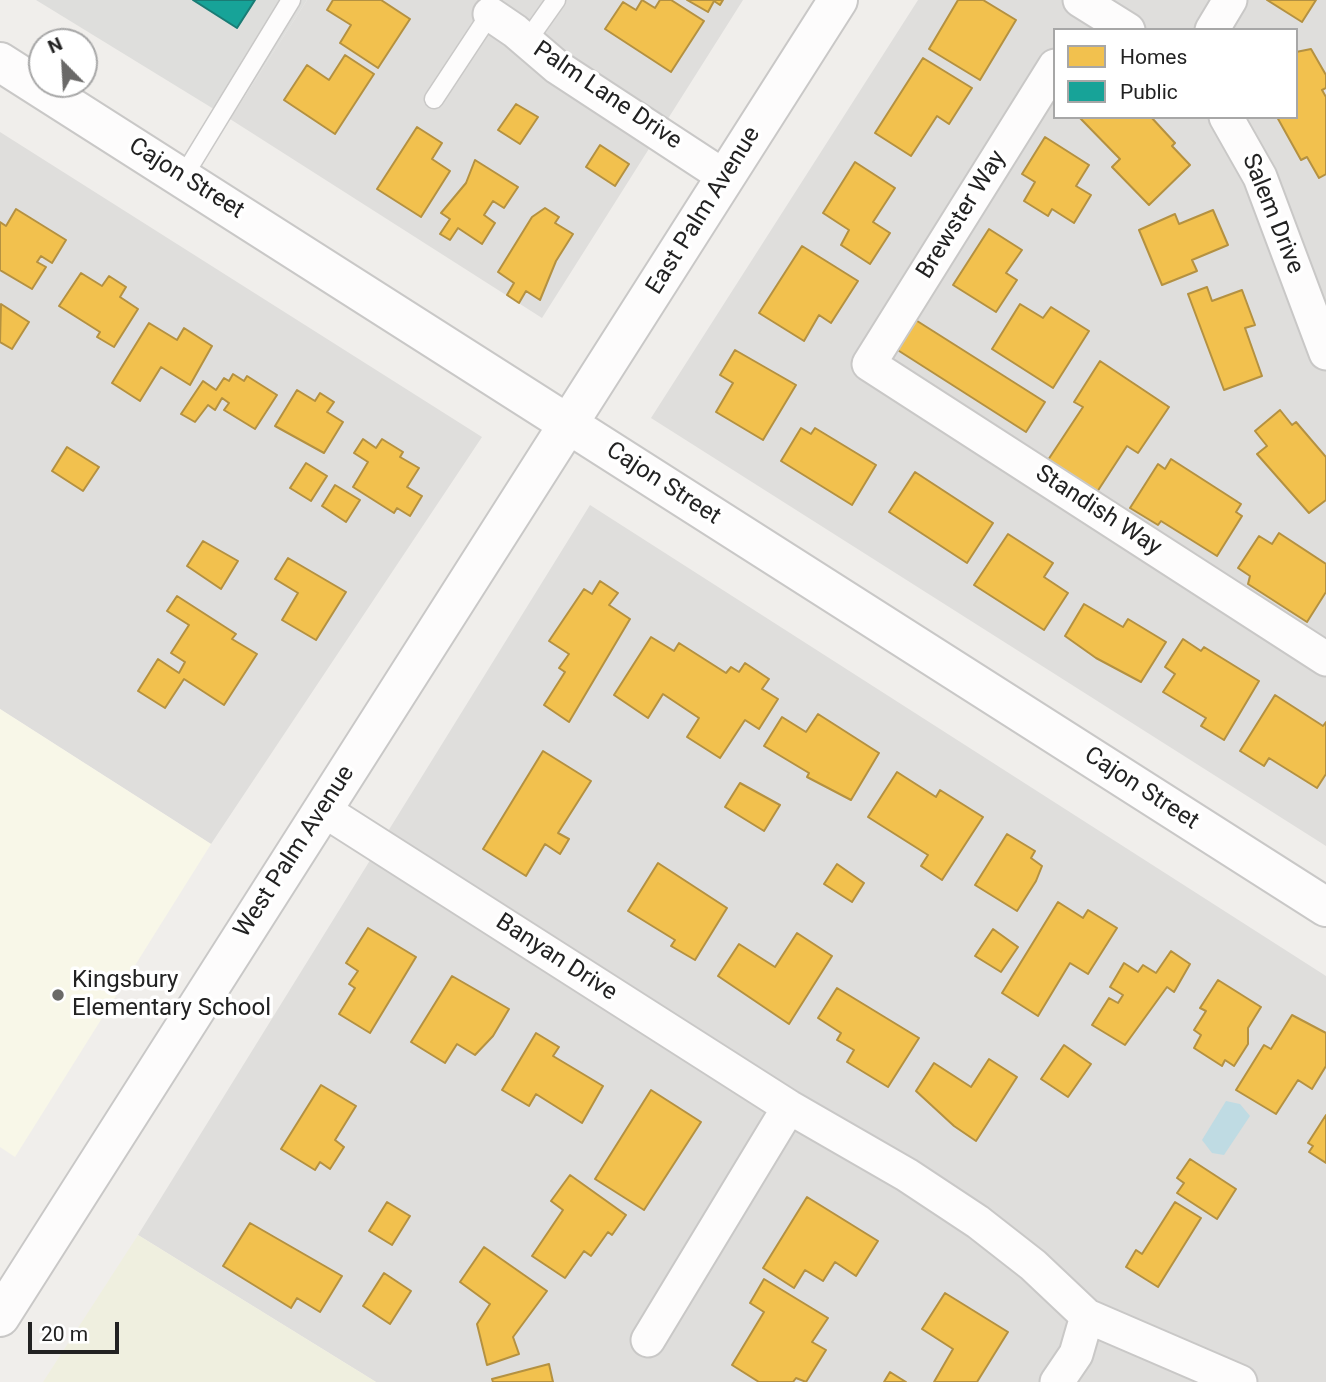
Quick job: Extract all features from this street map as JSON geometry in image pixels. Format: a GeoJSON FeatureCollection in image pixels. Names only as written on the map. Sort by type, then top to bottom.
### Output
{"type":"FeatureCollection","features":[{"type":"Feature","properties":{"kind":"street","name":"East Palm Avenue"},"geometry":{"type":"LineString","coordinates":[[570,424],[838,0]]}},
{"type":"Feature","properties":{"kind":"street"},"geometry":{"type":"LineString","coordinates":[[1213,28],[1230,0]]}},
{"type":"Feature","properties":{"kind":"street","name":"Palm Lane Drive"},"geometry":{"type":"LineString","coordinates":[[489,7],[557,67],[725,177]]}},
{"type":"Feature","properties":{"kind":"street"},"geometry":{"type":"LineString","coordinates":[[1083,13],[1123,28]]}},
{"type":"Feature","properties":{"kind":"street","name":"Cajon Street"},"geometry":{"type":"LineString","coordinates":[[0,62],[1326,907]]}},
{"type":"Feature","properties":{"kind":"street","name":"Brewster Way"},"geometry":{"type":"LineString","coordinates":[[869,364],[1053,69]]}},
{"type":"Feature","properties":{"kind":"street","name":"Salem Drive"},"geometry":{"type":"LineString","coordinates":[[1228,119],[1260,177],[1326,353]]}},
{"type":"Feature","properties":{"kind":"street","name":"Standish Way"},"geometry":{"type":"LineString","coordinates":[[869,364],[1326,659]]}},
{"type":"Feature","properties":{"kind":"street","name":"West Palm Avenue"},"geometry":{"type":"LineString","coordinates":[[0,1317],[322,808],[570,424]]}},
{"type":"Feature","properties":{"kind":"street","name":"Banyan Drive"},"geometry":{"type":"LineString","coordinates":[[322,808],[789,1107],[907,1175],[978,1222],[1032,1265],[1087,1316],[1240,1382]]}},
{"type":"Feature","properties":{"kind":"street"},"geometry":{"type":"LineString","coordinates":[[648,1340],[789,1107]]}},
{"type":"Feature","properties":{"kind":"street"},"geometry":{"type":"LineString","coordinates":[[1057,1382],[1076,1354],[1087,1316]]}},
{"type":"Feature","properties":{"kind":"lane"},"geometry":{"type":"LineString","coordinates":[[183,177],[291,0]]}},
{"type":"Feature","properties":{"kind":"lane"},"geometry":{"type":"LineString","coordinates":[[527,41],[556,0]]}},
{"type":"Feature","properties":{"kind":"lane"},"geometry":{"type":"LineString","coordinates":[[434,99],[489,7]]}},
{"type":"Feature","properties":{"kind":"shaded area"},"geometry":{"type":"Polygon","coordinates":[[[36,0],[307,0],[230,119],[98,38],[98,28],[82,28],[36,0]]]}},
{"type":"Feature","properties":{"kind":"shaded area"},"geometry":{"type":"Polygon","coordinates":[[[307,0],[743,0],[542,318],[230,119],[307,0]]]}},
{"type":"Feature","properties":{"kind":"shaded area"},"geometry":{"type":"Polygon","coordinates":[[[918,0],[1326,0],[1326,846],[651,418],[918,0]]]}},
{"type":"Feature","properties":{"kind":"shaded area"},"geometry":{"type":"Polygon","coordinates":[[[0,132],[482,437],[211,844],[0,709],[0,132]]]}},
{"type":"Feature","properties":{"kind":"shaded area"},"geometry":{"type":"Polygon","coordinates":[[[590,505],[1326,976],[1326,1382],[376,1382],[138,1235],[590,505]]]}},
{"type":"Feature","properties":{"kind":"shaded area","name":"Kingsbury Elementary School"},"geometry":{"type":"Polygon","coordinates":[[[0,709],[211,844],[15,1157],[0,1147],[0,709]]]}},
{"type":"Feature","properties":{"kind":"green space"},"geometry":{"type":"Polygon","coordinates":[[[138,1235],[376,1382],[43,1382],[138,1235]]]}},
{"type":"Feature","properties":{"kind":"water"},"geometry":{"type":"Polygon","coordinates":[[[1226,1101],[1240,1104],[1250,1116],[1224,1155],[1212,1153],[1202,1140],[1226,1101]]]}},
{"type":"Feature","properties":{"kind":"building: Homes"},"geometry":{"type":"Polygon","coordinates":[[[333,0],[381,0],[410,19],[378,68],[340,43],[351,25],[327,10],[333,0]]]}},
{"type":"Feature","properties":{"kind":"building: Homes"},"geometry":{"type":"Polygon","coordinates":[[[642,0],[655,8],[660,0],[671,0],[704,21],[671,72],[605,29],[623,2],[636,10],[642,0]]]}},
{"type":"Feature","properties":{"kind":"building: Homes"},"geometry":{"type":"Polygon","coordinates":[[[687,0],[723,0],[720,5],[714,1],[708,12],[687,0]]]}},
{"type":"Feature","properties":{"kind":"building: Homes"},"geometry":{"type":"Polygon","coordinates":[[[958,0],[983,0],[1016,20],[980,80],[929,49],[958,0]]]}},
{"type":"Feature","properties":{"kind":"building: Homes"},"geometry":{"type":"Polygon","coordinates":[[[1267,0],[1316,0],[1302,22],[1267,0]]]}},
{"type":"Feature","properties":{"kind":"building: Homes"},"geometry":{"type":"Polygon","coordinates":[[[1311,49],[1326,75],[1326,88],[1322,90],[1326,97],[1326,174],[1319,178],[1307,157],[1301,160],[1278,119],[1298,119],[1298,52],[1311,49]]]}},
{"type":"Feature","properties":{"kind":"building: Homes"},"geometry":{"type":"Polygon","coordinates":[[[345,55],[374,74],[335,134],[284,100],[307,65],[329,80],[345,55]]]}},
{"type":"Feature","properties":{"kind":"building: Homes"},"geometry":{"type":"Polygon","coordinates":[[[923,58],[972,88],[949,124],[937,116],[911,156],[875,133],[923,58]]]}},
{"type":"Feature","properties":{"kind":"building: Homes"},"geometry":{"type":"Polygon","coordinates":[[[516,104],[538,117],[520,144],[498,130],[516,104]]]}},
{"type":"Feature","properties":{"kind":"building: Homes"},"geometry":{"type":"Polygon","coordinates":[[[1081,119],[1153,119],[1175,143],[1172,146],[1190,165],[1149,205],[1112,167],[1120,159],[1081,119]]]}},
{"type":"Feature","properties":{"kind":"building: Homes"},"geometry":{"type":"Polygon","coordinates":[[[417,127],[442,143],[432,159],[450,171],[421,217],[377,189],[417,127]]]}},
{"type":"Feature","properties":{"kind":"building: Homes"},"geometry":{"type":"Polygon","coordinates":[[[1045,137],[1089,165],[1076,186],[1091,195],[1074,223],[1052,209],[1048,216],[1024,201],[1035,182],[1022,174],[1045,137]]]}},
{"type":"Feature","properties":{"kind":"building: Homes"},"geometry":{"type":"Polygon","coordinates":[[[600,145],[629,164],[615,186],[586,167],[600,145]]]}},
{"type":"Feature","properties":{"kind":"building: Homes"},"geometry":{"type":"Polygon","coordinates":[[[475,160],[518,187],[504,208],[493,201],[484,215],[495,223],[482,244],[458,228],[450,240],[440,234],[450,219],[441,213],[466,183],[475,160]]]}},
{"type":"Feature","properties":{"kind":"building: Homes"},"geometry":{"type":"Polygon","coordinates":[[[855,162],[895,188],[873,222],[890,233],[870,264],[841,245],[849,230],[823,213],[855,162]]]}},
{"type":"Feature","properties":{"kind":"building: Homes"},"geometry":{"type":"Polygon","coordinates":[[[545,208],[559,217],[555,223],[573,234],[556,261],[540,300],[526,291],[519,303],[507,295],[514,283],[498,272],[532,217],[545,208]]]}},
{"type":"Feature","properties":{"kind":"building: Homes"},"geometry":{"type":"Polygon","coordinates":[[[16,209],[66,240],[52,263],[41,256],[37,262],[46,267],[32,289],[0,270],[0,222],[6,226],[16,209]]]}},
{"type":"Feature","properties":{"kind":"building: Homes"},"geometry":{"type":"Polygon","coordinates":[[[1213,210],[1228,245],[1192,260],[1197,271],[1162,285],[1139,230],[1175,214],[1179,224],[1213,210]]]}},
{"type":"Feature","properties":{"kind":"building: Homes"},"geometry":{"type":"Polygon","coordinates":[[[989,229],[1022,250],[1006,273],[1017,280],[996,312],[953,285],[989,229]]]}},
{"type":"Feature","properties":{"kind":"building: Homes"},"geometry":{"type":"Polygon","coordinates":[[[802,246],[858,281],[831,323],[819,315],[804,341],[759,313],[802,246]]]}},
{"type":"Feature","properties":{"kind":"building: Homes"},"geometry":{"type":"Polygon","coordinates":[[[81,273],[102,286],[109,276],[126,287],[120,297],[138,309],[114,347],[97,337],[100,332],[59,306],[81,273]]]}},
{"type":"Feature","properties":{"kind":"building: Homes"},"geometry":{"type":"Polygon","coordinates":[[[1207,287],[1212,301],[1242,290],[1255,325],[1245,328],[1262,376],[1224,390],[1188,294],[1207,287]]]}},
{"type":"Feature","properties":{"kind":"building: Homes"},"geometry":{"type":"Polygon","coordinates":[[[1,304],[29,322],[12,349],[0,342],[1,304]]]}},
{"type":"Feature","properties":{"kind":"building: Homes"},"geometry":{"type":"Polygon","coordinates":[[[1020,304],[1043,318],[1051,307],[1089,331],[1053,388],[992,349],[1020,304]]]}},
{"type":"Feature","properties":{"kind":"building: Homes"},"geometry":{"type":"Polygon","coordinates":[[[914,319],[1045,402],[1026,432],[896,349],[914,319]]]}},
{"type":"Feature","properties":{"kind":"building: Homes"},"geometry":{"type":"Polygon","coordinates":[[[149,323],[177,340],[184,328],[212,346],[190,385],[161,367],[140,401],[112,383],[149,323]]]}},
{"type":"Feature","properties":{"kind":"building: Homes"},"geometry":{"type":"Polygon","coordinates":[[[735,350],[796,385],[763,440],[716,412],[733,383],[720,375],[735,350]]]}},
{"type":"Feature","properties":{"kind":"building: Homes"},"geometry":{"type":"Polygon","coordinates":[[[1100,361],[1169,407],[1138,453],[1127,446],[1097,492],[1048,460],[1083,407],[1074,402],[1100,361]]]}},
{"type":"Feature","properties":{"kind":"building: Homes"},"geometry":{"type":"Polygon","coordinates":[[[233,374],[244,381],[247,376],[277,395],[255,429],[224,410],[229,403],[222,398],[215,410],[208,405],[195,422],[181,414],[203,381],[216,390],[224,378],[229,381],[233,374]]]}},
{"type":"Feature","properties":{"kind":"building: Homes"},"geometry":{"type":"Polygon","coordinates":[[[297,390],[315,401],[320,393],[334,402],[327,412],[343,422],[324,453],[275,426],[297,390]]]}},
{"type":"Feature","properties":{"kind":"building: Homes"},"geometry":{"type":"Polygon","coordinates":[[[1280,410],[1292,425],[1296,422],[1326,457],[1326,500],[1309,513],[1257,454],[1267,446],[1255,431],[1280,410]]]}},
{"type":"Feature","properties":{"kind":"building: Homes"},"geometry":{"type":"Polygon","coordinates":[[[801,428],[811,434],[815,428],[876,465],[852,505],[781,461],[801,428]]]}},
{"type":"Feature","properties":{"kind":"building: Homes"},"geometry":{"type":"Polygon","coordinates":[[[363,439],[376,448],[382,439],[403,452],[400,457],[419,468],[407,487],[422,496],[410,516],[397,508],[394,513],[353,487],[368,462],[354,453],[363,439]]]}},
{"type":"Feature","properties":{"kind":"building: Homes"},"geometry":{"type":"Polygon","coordinates":[[[67,447],[99,467],[83,491],[52,471],[67,447]]]}},
{"type":"Feature","properties":{"kind":"building: Homes"},"geometry":{"type":"Polygon","coordinates":[[[1171,459],[1241,504],[1236,512],[1242,516],[1217,556],[1161,521],[1158,525],[1130,508],[1158,464],[1165,469],[1171,459]]]}},
{"type":"Feature","properties":{"kind":"building: Homes"},"geometry":{"type":"Polygon","coordinates":[[[306,463],[327,476],[311,501],[290,488],[306,463]]]}},
{"type":"Feature","properties":{"kind":"building: Homes"},"geometry":{"type":"Polygon","coordinates":[[[915,472],[993,523],[967,563],[889,512],[915,472]]]}},
{"type":"Feature","properties":{"kind":"building: Homes"},"geometry":{"type":"Polygon","coordinates":[[[335,485],[360,500],[346,522],[322,506],[335,485]]]}},
{"type":"Feature","properties":{"kind":"building: Homes"},"geometry":{"type":"Polygon","coordinates":[[[1279,533],[1326,564],[1326,592],[1307,622],[1248,584],[1250,576],[1238,568],[1259,536],[1272,544],[1279,533]]]}},
{"type":"Feature","properties":{"kind":"building: Homes"},"geometry":{"type":"Polygon","coordinates":[[[1008,534],[1053,563],[1044,577],[1068,593],[1044,630],[974,585],[1008,534]]]}},
{"type":"Feature","properties":{"kind":"building: Homes"},"geometry":{"type":"Polygon","coordinates":[[[203,541],[238,561],[221,589],[187,566],[203,541]]]}},
{"type":"Feature","properties":{"kind":"building: Homes"},"geometry":{"type":"Polygon","coordinates":[[[288,558],[346,592],[316,640],[282,620],[298,593],[275,579],[288,558]]]}},
{"type":"Feature","properties":{"kind":"building: Homes"},"geometry":{"type":"Polygon","coordinates":[[[600,581],[618,593],[609,605],[630,619],[569,722],[544,705],[565,672],[559,668],[569,654],[549,641],[584,589],[592,594],[600,581]]]}},
{"type":"Feature","properties":{"kind":"building: Homes"},"geometry":{"type":"Polygon","coordinates":[[[177,596],[236,634],[232,639],[257,654],[224,705],[184,679],[165,708],[138,691],[158,659],[179,673],[185,662],[171,653],[189,625],[167,611],[177,596]]]}},
{"type":"Feature","properties":{"kind":"building: Homes"},"geometry":{"type":"Polygon","coordinates":[[[1084,604],[1123,627],[1128,619],[1166,642],[1141,682],[1096,658],[1065,636],[1084,604]]]}},
{"type":"Feature","properties":{"kind":"building: Homes"},"geometry":{"type":"Polygon","coordinates":[[[651,637],[674,651],[679,643],[726,673],[731,667],[739,672],[745,663],[769,679],[762,689],[778,699],[759,729],[745,720],[720,758],[687,737],[699,718],[663,694],[648,718],[614,695],[651,637]]]}},
{"type":"Feature","properties":{"kind":"building: Homes"},"geometry":{"type":"Polygon","coordinates":[[[1183,639],[1201,651],[1204,647],[1259,681],[1224,740],[1201,726],[1206,718],[1163,692],[1175,674],[1165,667],[1183,639]]]}},
{"type":"Feature","properties":{"kind":"building: Homes"},"geometry":{"type":"Polygon","coordinates":[[[1275,695],[1323,726],[1326,722],[1326,774],[1317,788],[1269,758],[1264,766],[1240,751],[1275,695]]]}},
{"type":"Feature","properties":{"kind":"building: Homes"},"geometry":{"type":"Polygon","coordinates":[[[818,714],[879,753],[851,800],[807,777],[809,773],[764,746],[782,717],[806,732],[818,714]]]}},
{"type":"Feature","properties":{"kind":"building: Homes"},"geometry":{"type":"Polygon","coordinates":[[[543,751],[591,781],[558,833],[569,839],[560,854],[545,844],[526,876],[483,849],[543,751]]]}},
{"type":"Feature","properties":{"kind":"building: Homes"},"geometry":{"type":"Polygon","coordinates":[[[897,772],[936,797],[940,790],[983,817],[942,880],[921,866],[928,855],[868,817],[897,772]]]}},
{"type":"Feature","properties":{"kind":"building: Homes"},"geometry":{"type":"Polygon","coordinates":[[[740,783],[780,805],[764,831],[725,807],[740,783]]]}},
{"type":"Feature","properties":{"kind":"building: Homes"},"geometry":{"type":"Polygon","coordinates":[[[1007,834],[1035,851],[1031,858],[1042,866],[1017,911],[975,885],[1007,834]]]}},
{"type":"Feature","properties":{"kind":"building: Homes"},"geometry":{"type":"Polygon","coordinates":[[[658,863],[727,908],[695,960],[671,946],[675,940],[628,911],[658,863]]]}},
{"type":"Feature","properties":{"kind":"building: Homes"},"geometry":{"type":"Polygon","coordinates":[[[837,864],[864,883],[852,902],[824,884],[837,864]]]}},
{"type":"Feature","properties":{"kind":"building: Homes"},"geometry":{"type":"Polygon","coordinates":[[[1058,902],[1083,918],[1088,910],[1117,928],[1088,974],[1070,963],[1038,1016],[1002,993],[1058,902]]]}},
{"type":"Feature","properties":{"kind":"building: Homes"},"geometry":{"type":"Polygon","coordinates":[[[368,928],[416,957],[370,1033],[339,1014],[355,988],[349,984],[358,971],[346,963],[368,928]]]}},
{"type":"Feature","properties":{"kind":"building: Homes"},"geometry":{"type":"Polygon","coordinates":[[[993,929],[1018,947],[1001,972],[975,956],[993,929]]]}},
{"type":"Feature","properties":{"kind":"building: Homes"},"geometry":{"type":"Polygon","coordinates":[[[797,933],[832,956],[789,1024],[718,976],[739,944],[775,967],[797,933]]]}},
{"type":"Feature","properties":{"kind":"building: Homes"},"geometry":{"type":"Polygon","coordinates":[[[1171,951],[1190,964],[1174,992],[1167,987],[1125,1045],[1092,1025],[1109,998],[1118,1003],[1123,995],[1110,987],[1124,963],[1138,972],[1143,965],[1156,973],[1171,951]]]}},
{"type":"Feature","properties":{"kind":"building: Homes"},"geometry":{"type":"Polygon","coordinates":[[[452,976],[509,1009],[493,1036],[475,1055],[457,1044],[445,1063],[411,1042],[452,976]]]}},
{"type":"Feature","properties":{"kind":"building: Homes"},"geometry":{"type":"Polygon","coordinates":[[[1218,980],[1261,1007],[1248,1028],[1248,1044],[1234,1066],[1225,1060],[1222,1066],[1194,1048],[1201,1035],[1194,1030],[1206,1011],[1200,1008],[1218,980]]]}},
{"type":"Feature","properties":{"kind":"building: Homes"},"geometry":{"type":"Polygon","coordinates":[[[837,988],[919,1038],[888,1087],[847,1062],[854,1050],[837,1040],[841,1033],[818,1018],[837,988]]]}},
{"type":"Feature","properties":{"kind":"building: Homes"},"geometry":{"type":"Polygon","coordinates":[[[1292,1015],[1326,1033],[1326,1066],[1312,1089],[1298,1080],[1276,1114],[1236,1090],[1264,1045],[1271,1049],[1292,1015]]]}},
{"type":"Feature","properties":{"kind":"building: Homes"},"geometry":{"type":"Polygon","coordinates":[[[536,1033],[559,1047],[553,1056],[603,1086],[582,1123],[536,1094],[529,1106],[502,1090],[536,1033]]]}},
{"type":"Feature","properties":{"kind":"building: Homes"},"geometry":{"type":"Polygon","coordinates":[[[1064,1045],[1091,1064],[1068,1097],[1041,1079],[1064,1045]]]}},
{"type":"Feature","properties":{"kind":"building: Homes"},"geometry":{"type":"Polygon","coordinates":[[[989,1059],[1017,1077],[976,1141],[954,1126],[916,1091],[934,1063],[971,1087],[989,1059]]]}},
{"type":"Feature","properties":{"kind":"building: Homes"},"geometry":{"type":"Polygon","coordinates":[[[321,1085],[356,1106],[335,1140],[344,1147],[330,1169],[320,1162],[315,1170],[281,1149],[321,1085]]]}},
{"type":"Feature","properties":{"kind":"building: Homes"},"geometry":{"type":"Polygon","coordinates":[[[651,1090],[701,1122],[644,1210],[595,1179],[651,1090]]]}},
{"type":"Feature","properties":{"kind":"building: Homes"},"geometry":{"type":"Polygon","coordinates":[[[1326,1115],[1326,1163],[1309,1152],[1313,1146],[1308,1143],[1326,1115]]]}},
{"type":"Feature","properties":{"kind":"building: Homes"},"geometry":{"type":"Polygon","coordinates":[[[1190,1159],[1236,1189],[1217,1219],[1177,1193],[1184,1183],[1177,1178],[1190,1159]]]}},
{"type":"Feature","properties":{"kind":"building: Homes"},"geometry":{"type":"Polygon","coordinates":[[[570,1175],[626,1215],[612,1235],[608,1232],[591,1256],[584,1251],[565,1278],[532,1256],[563,1210],[551,1201],[570,1175]]]}},
{"type":"Feature","properties":{"kind":"building: Homes"},"geometry":{"type":"Polygon","coordinates":[[[807,1197],[878,1241],[856,1276],[835,1262],[823,1281],[805,1270],[794,1288],[763,1268],[807,1197]]]}},
{"type":"Feature","properties":{"kind":"building: Homes"},"geometry":{"type":"Polygon","coordinates":[[[387,1202],[410,1216],[392,1245],[369,1231],[387,1202]]]}},
{"type":"Feature","properties":{"kind":"building: Homes"},"geometry":{"type":"Polygon","coordinates":[[[1175,1202],[1201,1218],[1158,1287],[1126,1267],[1136,1250],[1142,1254],[1175,1202]]]}},
{"type":"Feature","properties":{"kind":"building: Homes"},"geometry":{"type":"Polygon","coordinates":[[[250,1223],[342,1276],[320,1312],[297,1298],[291,1308],[223,1266],[250,1223]]]}},
{"type":"Feature","properties":{"kind":"building: Homes"},"geometry":{"type":"Polygon","coordinates":[[[484,1247],[547,1291],[513,1337],[519,1354],[487,1365],[477,1324],[490,1304],[460,1282],[484,1247]]]}},
{"type":"Feature","properties":{"kind":"building: Homes"},"geometry":{"type":"Polygon","coordinates":[[[384,1273],[411,1291],[390,1324],[363,1306],[384,1273]]]}},
{"type":"Feature","properties":{"kind":"building: Homes"},"geometry":{"type":"Polygon","coordinates":[[[764,1279],[828,1318],[812,1342],[826,1350],[806,1382],[796,1378],[793,1382],[759,1382],[732,1365],[764,1312],[750,1303],[764,1279]]]}},
{"type":"Feature","properties":{"kind":"building: Homes"},"geometry":{"type":"Polygon","coordinates":[[[945,1293],[1008,1332],[977,1382],[934,1382],[953,1349],[922,1329],[945,1293]]]}},
{"type":"Feature","properties":{"kind":"building: Homes"},"geometry":{"type":"Polygon","coordinates":[[[549,1364],[553,1382],[493,1382],[492,1379],[549,1364]]]}},
{"type":"Feature","properties":{"kind":"building: Homes"},"geometry":{"type":"Polygon","coordinates":[[[890,1372],[906,1382],[884,1382],[890,1372]]]}},
{"type":"Feature","properties":{"kind":"building: Public"},"geometry":{"type":"Polygon","coordinates":[[[193,0],[255,0],[237,28],[193,0]]]}},
{"type":"Feature","properties":{"kind":"place","name":"Kingsbury Elementary School"},"geometry":{"type":"Point","coordinates":[58,995]}}]}
